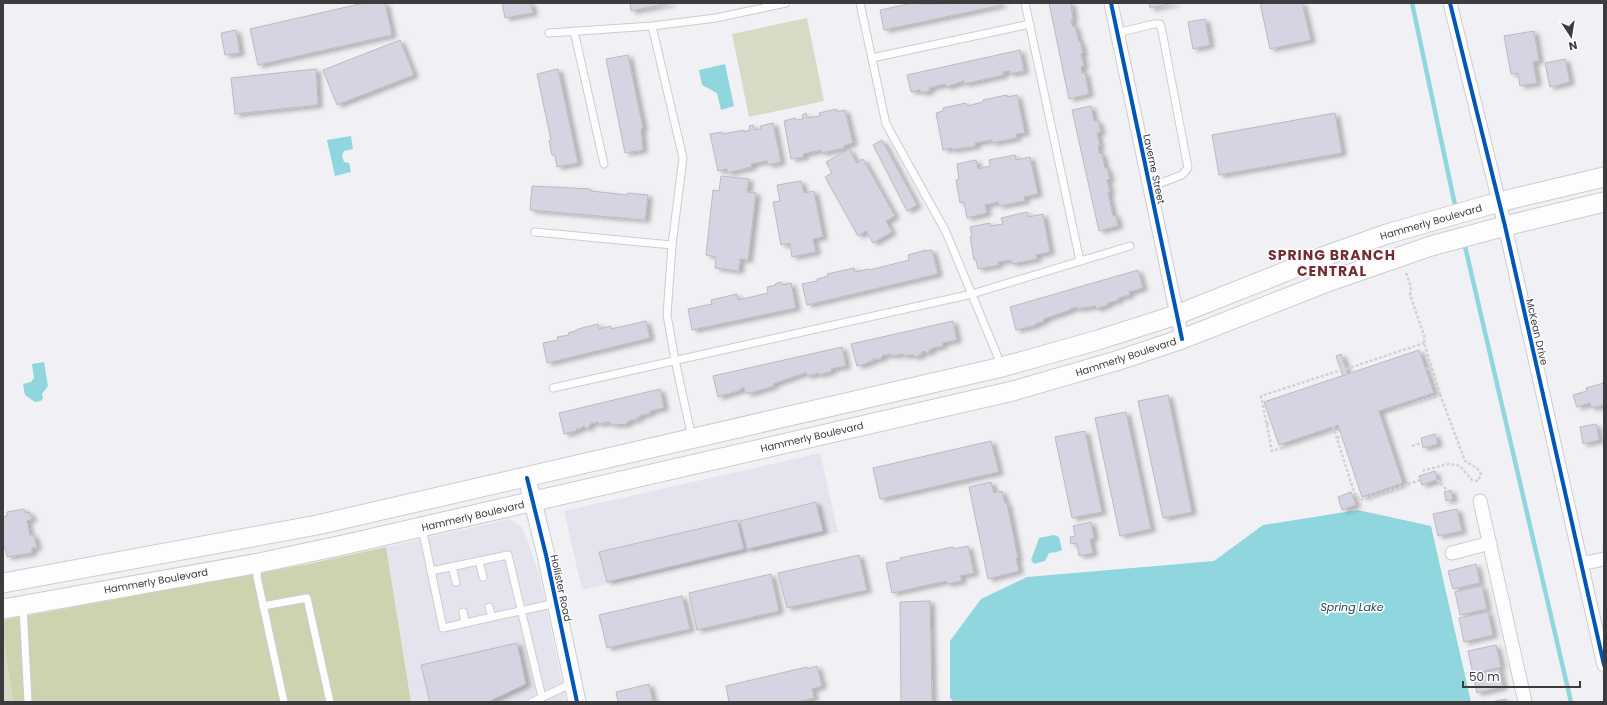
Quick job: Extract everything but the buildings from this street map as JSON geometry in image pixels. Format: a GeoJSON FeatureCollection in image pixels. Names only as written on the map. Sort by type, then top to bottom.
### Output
{"type":"FeatureCollection","features":[{"type":"Feature","properties":{"kind":"main road","name":"Hammerly Boulevard"},"geometry":{"type":"LineString","coordinates":[[3,583],[317,525],[527,478],[1002,367],[1098,340],[1176,315],[1325,256],[1387,234],[1499,202],[1604,177]]}},
{"type":"Feature","properties":{"kind":"main road","name":"Hammerly Boulevard"},"geometry":{"type":"LineString","coordinates":[[3,609],[259,562],[422,528],[1013,391],[1116,361],[1182,339],[1330,281],[1431,246],[1496,228],[1604,202]]}},
{"type":"Feature","properties":{"kind":"main road"},"geometry":{"type":"LineString","coordinates":[[1002,367],[1013,391]]}},
{"type":"Feature","properties":{"kind":"main road"},"geometry":{"type":"LineString","coordinates":[[773,421],[779,445]]}},
{"type":"Feature","properties":{"kind":"street","name":"Laverne Street"},"geometry":{"type":"LineString","coordinates":[[1111,3],[1182,339]]}},
{"type":"Feature","properties":{"kind":"street","name":"McKean Drive"},"geometry":{"type":"LineString","coordinates":[[1450,3],[1499,202],[1496,228],[1581,564],[1604,665]]}},
{"type":"Feature","properties":{"kind":"street","name":"Hollister Road"},"geometry":{"type":"LineString","coordinates":[[527,478],[577,702]]}},
{"type":"Feature","properties":{"kind":"street"},"geometry":{"type":"LineString","coordinates":[[1480,501],[1525,702]]}},
{"type":"Feature","properties":{"kind":"street"},"geometry":{"type":"LineString","coordinates":[[1452,553],[1490,543]]}},
{"type":"Feature","properties":{"kind":"street"},"geometry":{"type":"LineString","coordinates":[[1581,564],[1604,559]]}},
{"type":"Feature","properties":{"kind":"lane"},"geometry":{"type":"LineString","coordinates":[[549,33],[652,26],[716,18],[786,3]]}},
{"type":"Feature","properties":{"kind":"lane"},"geometry":{"type":"LineString","coordinates":[[860,3],[886,124],[946,232],[1002,367]]}},
{"type":"Feature","properties":{"kind":"lane"},"geometry":{"type":"LineString","coordinates":[[1025,3],[1080,262]]}},
{"type":"Feature","properties":{"kind":"lane"},"geometry":{"type":"LineString","coordinates":[[872,58],[1030,24]]}},
{"type":"Feature","properties":{"kind":"lane"},"geometry":{"type":"LineString","coordinates":[[1117,33],[1154,24],[1160,24],[1162,31],[1188,168],[1182,175],[1150,187]]}},
{"type":"Feature","properties":{"kind":"lane"},"geometry":{"type":"LineString","coordinates":[[652,26],[683,158],[672,245],[667,315],[692,439]]}},
{"type":"Feature","properties":{"kind":"lane"},"geometry":{"type":"LineString","coordinates":[[574,31],[604,164]]}},
{"type":"Feature","properties":{"kind":"lane"},"geometry":{"type":"LineString","coordinates":[[535,232],[672,245]]}},
{"type":"Feature","properties":{"kind":"lane"},"geometry":{"type":"LineString","coordinates":[[554,388],[972,294],[1130,246]]}},
{"type":"Feature","properties":{"kind":"lane"},"geometry":{"type":"LineString","coordinates":[[422,528],[443,628],[556,603]]}},
{"type":"Feature","properties":{"kind":"lane"},"geometry":{"type":"LineString","coordinates":[[431,571],[508,555],[523,610],[542,697]]}},
{"type":"Feature","properties":{"kind":"lane"},"geometry":{"type":"LineString","coordinates":[[479,561],[482,577]]}},
{"type":"Feature","properties":{"kind":"lane"},"geometry":{"type":"LineString","coordinates":[[259,562],[257,577],[284,702]]}},
{"type":"Feature","properties":{"kind":"lane"},"geometry":{"type":"LineString","coordinates":[[452,566],[456,582]]}},
{"type":"Feature","properties":{"kind":"lane"},"geometry":{"type":"LineString","coordinates":[[263,606],[308,598],[330,702]]}},
{"type":"Feature","properties":{"kind":"lane"},"geometry":{"type":"LineString","coordinates":[[23,605],[28,702]]}},
{"type":"Feature","properties":{"kind":"lane"},"geometry":{"type":"LineString","coordinates":[[489,607],[492,617]]}},
{"type":"Feature","properties":{"kind":"lane"},"geometry":{"type":"LineString","coordinates":[[462,612],[465,623]]}},
{"type":"Feature","properties":{"kind":"lane"},"geometry":{"type":"LineString","coordinates":[[532,702],[573,683]]}},
{"type":"Feature","properties":{"kind":"path"},"geometry":{"type":"LineString","coordinates":[[1405,269],[1411,287],[1410,295],[1425,338],[1424,343],[1440,394],[1466,461],[1477,468],[1480,474],[1478,481],[1472,480],[1460,466],[1449,464],[1432,467],[1421,471]]}},
{"type":"Feature","properties":{"kind":"path"},"geometry":{"type":"LineString","coordinates":[[1346,369],[1424,343]]}},
{"type":"Feature","properties":{"kind":"path"},"geometry":{"type":"LineString","coordinates":[[1426,369],[1432,368]]}},
{"type":"Feature","properties":{"kind":"path"},"geometry":{"type":"LineString","coordinates":[[1335,431],[1272,451],[1261,396],[1341,370]]}},
{"type":"Feature","properties":{"kind":"path"},"geometry":{"type":"LineString","coordinates":[[1398,409],[1440,394]]}},
{"type":"Feature","properties":{"kind":"path"},"geometry":{"type":"LineString","coordinates":[[1266,424],[1271,422]]}},
{"type":"Feature","properties":{"kind":"path"},"geometry":{"type":"LineString","coordinates":[[1333,426],[1355,495],[1360,500],[1420,480]]}},
{"type":"Feature","properties":{"kind":"path"},"geometry":{"type":"LineString","coordinates":[[1337,438],[1342,436]]}},
{"type":"Feature","properties":{"kind":"path"},"geometry":{"type":"LineString","coordinates":[[1412,446],[1422,443]]}},
{"type":"Feature","properties":{"kind":"path"},"geometry":{"type":"LineString","coordinates":[[1438,480],[1448,491]]}},
{"type":"Feature","properties":{"kind":"shaded area"},"geometry":{"type":"Polygon","coordinates":[[[820,453],[838,532],[582,590],[564,511],[820,453]]]}},
{"type":"Feature","properties":{"kind":"shaded area"},"geometry":{"type":"Polygon","coordinates":[[[510,519],[522,527],[539,573],[566,701],[411,702],[386,547],[510,519]]]}},
{"type":"Feature","properties":{"kind":"green space"},"geometry":{"type":"Polygon","coordinates":[[[807,18],[824,101],[749,117],[732,34],[807,18]]]}},
{"type":"Feature","properties":{"kind":"green space"},"geometry":{"type":"Polygon","coordinates":[[[386,547],[411,702],[13,702],[3,635],[3,620],[308,564],[386,547]]]}},
{"type":"Feature","properties":{"kind":"green space"},"geometry":{"type":"Polygon","coordinates":[[[3,635],[13,702],[3,702],[3,635]]]}},
{"type":"Feature","properties":{"kind":"water"},"geometry":{"type":"Polygon","coordinates":[[[725,64],[734,106],[721,110],[717,93],[702,85],[699,70],[725,64]]]}},
{"type":"Feature","properties":{"kind":"water"},"geometry":{"type":"Polygon","coordinates":[[[351,136],[353,149],[344,151],[342,156],[344,162],[349,163],[351,172],[335,176],[327,140],[351,136]]]}},
{"type":"Feature","properties":{"kind":"water"},"geometry":{"type":"Polygon","coordinates":[[[44,362],[48,386],[42,394],[43,398],[41,401],[35,402],[25,395],[23,384],[31,382],[34,378],[32,364],[44,362]]]}},
{"type":"Feature","properties":{"kind":"water","name":"Spring Lake"},"geometry":{"type":"Polygon","coordinates":[[[1358,510],[1431,526],[1471,702],[954,702],[950,698],[950,641],[981,599],[1027,577],[1214,561],[1263,525],[1358,510]]]}},
{"type":"Feature","properties":{"kind":"water"},"geometry":{"type":"Polygon","coordinates":[[[1054,535],[1059,537],[1062,550],[1049,553],[1045,561],[1034,564],[1031,560],[1039,538],[1054,535]]]}},
{"type":"Feature","properties":{"kind":"waterway"},"geometry":{"type":"LineString","coordinates":[[1412,3],[1456,210]]}},
{"type":"Feature","properties":{"kind":"waterway"},"geometry":{"type":"LineString","coordinates":[[1464,242],[1571,702]]}},
{"type":"Feature","properties":{"kind":"cycle path"},"geometry":{"type":"LineString","coordinates":[[1111,3],[1182,339]]}},
{"type":"Feature","properties":{"kind":"cycle path"},"geometry":{"type":"LineString","coordinates":[[1450,3],[1505,226],[1604,665]]}},
{"type":"Feature","properties":{"kind":"cycle path"},"geometry":{"type":"LineString","coordinates":[[527,478],[546,555],[577,702]]}},
{"type":"Feature","properties":{"kind":"district","name":"SPRING BRANCH CENTRAL"},"geometry":{"type":"Point","coordinates":[1332,264]}}]}
